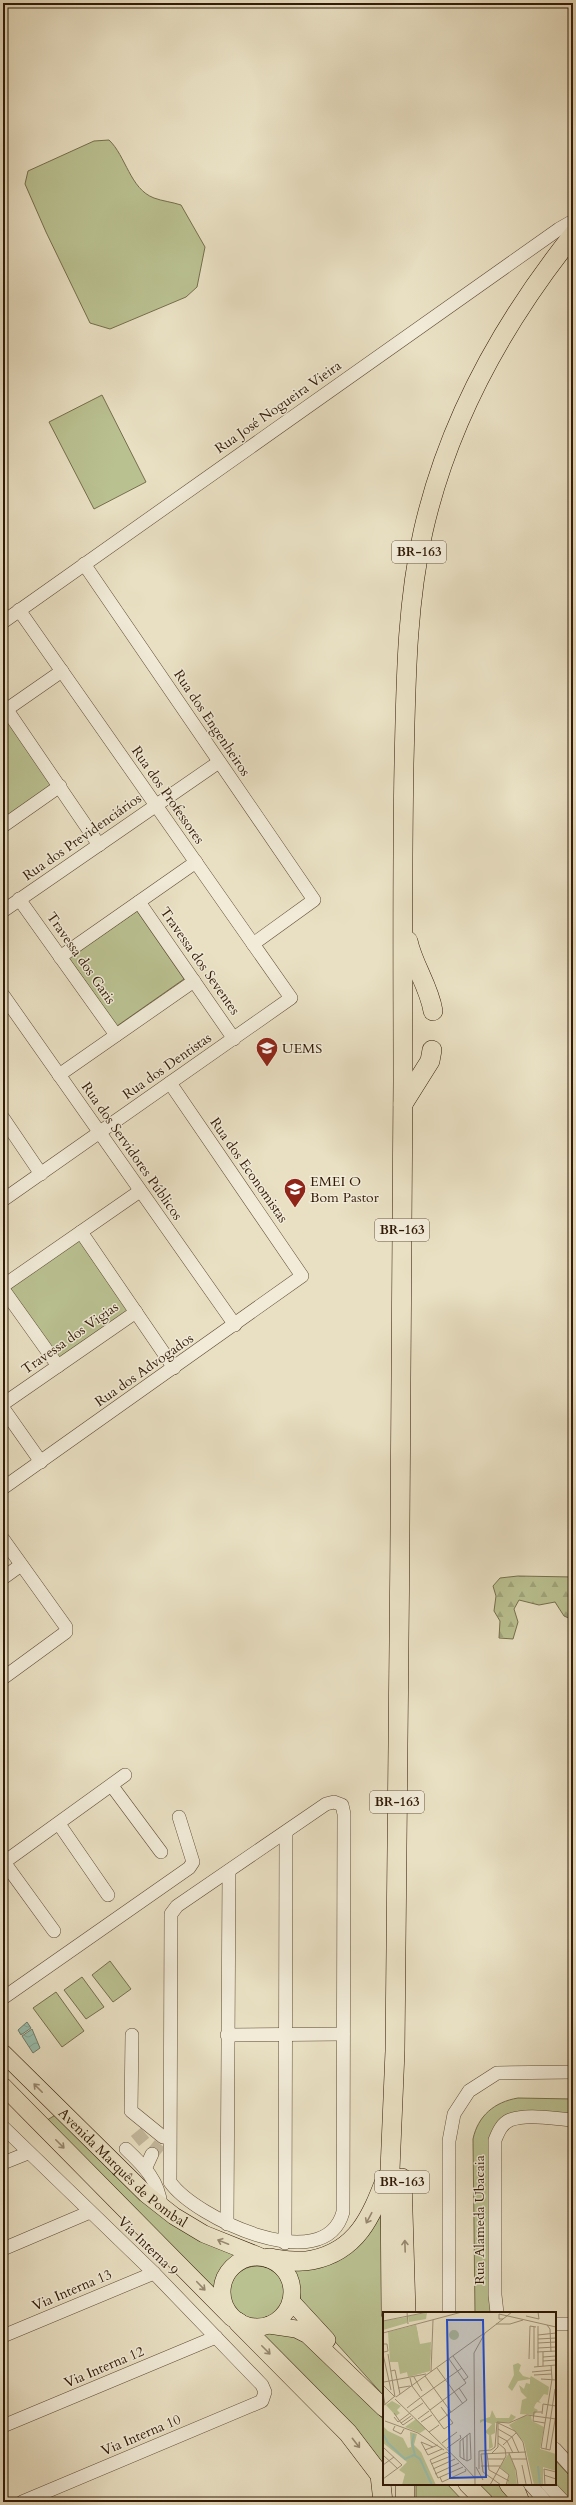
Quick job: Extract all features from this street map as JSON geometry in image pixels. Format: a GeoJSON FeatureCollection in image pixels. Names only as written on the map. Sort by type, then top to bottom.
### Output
{"type":"FeatureCollection","features":[{"type":"Feature","properties":{"kind":"highway","name":"BR-163"},"geometry":{"type":"LineString","coordinates":[[391,2312],[390,2170],[395,2051],[403,1104],[402,906],[406,672],[409,620],[423,530],[447,451],[484,366],[513,316],[573,235]]}},
{"type":"Feature","properties":{"kind":"highway"},"geometry":{"type":"LineString","coordinates":[[402,906],[411,952],[431,1000],[433,1012]]}},
{"type":"Feature","properties":{"kind":"highway"},"geometry":{"type":"LineString","coordinates":[[403,1104],[430,1061],[432,1050]]}},
{"type":"Feature","properties":{"kind":"highway","name":"BR-163"},"geometry":{"type":"LineString","coordinates":[[395,2051],[400,2096],[406,2312]]}},
{"type":"Feature","properties":{"kind":"highway"},"geometry":{"type":"LineString","coordinates":[[264,2257],[312,2260],[344,2246],[364,2228],[390,2170]]}},
{"type":"Feature","properties":{"kind":"highway"},"geometry":{"type":"LineString","coordinates":[[406,2272],[411,2312]]}},
{"type":"Feature","properties":{"kind":"highway"},"geometry":{"type":"LineString","coordinates":[[235,2320],[348,2433],[380,2475],[383,2502]]}},
{"type":"Feature","properties":{"kind":"highway"},"geometry":{"type":"LineString","coordinates":[[393,2485],[393,2502]]}},
{"type":"Feature","properties":{"kind":"highway"},"geometry":{"type":"LineString","coordinates":[[405,2485],[405,2502]]}},
{"type":"Feature","properties":{"kind":"highway"},"geometry":{"type":"LineString","coordinates":[[510,2485],[516,2492],[520,2502]]}},
{"type":"Feature","properties":{"kind":"main road","name":"Avenida Marquês de Pombal"},"geometry":{"type":"LineString","coordinates":[[3,2053],[114,2164],[161,2206],[204,2234],[264,2257]]}},
{"type":"Feature","properties":{"kind":"main road","name":"Avenida Marquês de Pombal"},"geometry":{"type":"LineString","coordinates":[[3,2086],[235,2320]]}},
{"type":"Feature","properties":{"kind":"main road"},"geometry":{"type":"LineString","coordinates":[[34,2117],[47,2117],[58,2108]]}},
{"type":"Feature","properties":{"kind":"main road"},"geometry":{"type":"LineString","coordinates":[[270,2325],[279,2320],[287,2311],[291,2301],[292,2288],[288,2275],[280,2265],[264,2257],[242,2259],[228,2270],[221,2286],[223,2303],[235,2320],[254,2327],[270,2325],[296,2329],[308,2335],[379,2399]]}},
{"type":"Feature","properties":{"kind":"main road"},"geometry":{"type":"LineString","coordinates":[[291,2301],[379,2399]]}},
{"type":"Feature","properties":{"kind":"main road"},"geometry":{"type":"LineString","coordinates":[[458,2485],[471,2502]]}},
{"type":"Feature","properties":{"kind":"main road"},"geometry":{"type":"LineString","coordinates":[[468,2485],[485,2502]]}},
{"type":"Feature","properties":{"kind":"street","name":"Rua José Nogueira Vieira"},"geometry":{"type":"LineString","coordinates":[[3,622],[559,228],[573,221]]}},
{"type":"Feature","properties":{"kind":"street","name":"Rua dos Engenheiros"},"geometry":{"type":"LineString","coordinates":[[84,564],[314,900],[252,944]]}},
{"type":"Feature","properties":{"kind":"street","name":"Rua dos Professores"},"geometry":{"type":"LineString","coordinates":[[20,610],[291,998]]}},
{"type":"Feature","properties":{"kind":"street"},"geometry":{"type":"LineString","coordinates":[[62,671],[5,711],[60,786],[99,845]]}},
{"type":"Feature","properties":{"kind":"street","name":"Rua dos Previdenciários"},"geometry":{"type":"LineString","coordinates":[[3,911],[219,762]]}},
{"type":"Feature","properties":{"kind":"street"},"geometry":{"type":"LineString","coordinates":[[3,826],[60,786]]}},
{"type":"Feature","properties":{"kind":"street"},"geometry":{"type":"LineString","coordinates":[[60,956],[196,862]]}},
{"type":"Feature","properties":{"kind":"street","name":"Travessa dos Garis"},"geometry":{"type":"LineString","coordinates":[[19,899],[116,1036]]}},
{"type":"Feature","properties":{"kind":"street","name":"Travessa dos Seventes"},"geometry":{"type":"LineString","coordinates":[[139,902],[234,1039]]}},
{"type":"Feature","properties":{"kind":"street"},"geometry":{"type":"LineString","coordinates":[[59,1075],[194,981]]}},
{"type":"Feature","properties":{"kind":"street","name":"Rua dos Servidores Públicos"},"geometry":{"type":"LineString","coordinates":[[4,997],[235,1325]]}},
{"type":"Feature","properties":{"kind":"street","name":"Rua dos Dentistas"},"geometry":{"type":"LineString","coordinates":[[3,1200],[291,998]]}},
{"type":"Feature","properties":{"kind":"street","name":"Rua dos Economistas"},"geometry":{"type":"LineString","coordinates":[[170,1084],[302,1276]]}},
{"type":"Feature","properties":{"kind":"street"},"geometry":{"type":"LineString","coordinates":[[3,1118],[41,1174]]}},
{"type":"Feature","properties":{"kind":"street"},"geometry":{"type":"LineString","coordinates":[[58,1366],[3,1287],[140,1191]]}},
{"type":"Feature","properties":{"kind":"street"},"geometry":{"type":"LineString","coordinates":[[81,1232],[174,1368]]}},
{"type":"Feature","properties":{"kind":"street","name":"Rua dos Advogados"},"geometry":{"type":"LineString","coordinates":[[3,1488],[235,1325],[302,1276]]}},
{"type":"Feature","properties":{"kind":"street","name":"Travessa dos Vigias"},"geometry":{"type":"LineString","coordinates":[[3,1404],[136,1312]]}},
{"type":"Feature","properties":{"kind":"street"},"geometry":{"type":"LineString","coordinates":[[3,1408],[41,1462]]}},
{"type":"Feature","properties":{"kind":"street"},"geometry":{"type":"LineString","coordinates":[[3,1539],[66,1627],[64,1636],[3,1678]]}},
{"type":"Feature","properties":{"kind":"street"},"geometry":{"type":"LineString","coordinates":[[3,1578],[21,1565]]}},
{"type":"Feature","properties":{"kind":"street"},"geometry":{"type":"LineString","coordinates":[[54,1932],[3,1863],[126,1775]]}},
{"type":"Feature","properties":{"kind":"street"},"geometry":{"type":"LineString","coordinates":[[112,1786],[161,1852]]}},
{"type":"Feature","properties":{"kind":"street"},"geometry":{"type":"LineString","coordinates":[[334,1802],[342,1805],[343,2212],[340,2223],[332,2232],[314,2240],[285,2243],[227,2224],[176,2191],[170,2182],[161,2141],[171,1914],[177,1906],[286,1834],[326,1804],[334,1802]]}},
{"type":"Feature","properties":{"kind":"street"},"geometry":{"type":"LineString","coordinates":[[3,1998],[189,1868],[193,1862],[179,1817]]}},
{"type":"Feature","properties":{"kind":"street"},"geometry":{"type":"LineString","coordinates":[[59,1824],[108,1895]]}},
{"type":"Feature","properties":{"kind":"street"},"geometry":{"type":"LineString","coordinates":[[285,2243],[286,1834]]}},
{"type":"Feature","properties":{"kind":"street"},"geometry":{"type":"LineString","coordinates":[[227,2224],[229,1871]]}},
{"type":"Feature","properties":{"kind":"street"},"geometry":{"type":"LineString","coordinates":[[227,2035],[343,2034]]}},
{"type":"Feature","properties":{"kind":"street"},"geometry":{"type":"LineString","coordinates":[[132,2035],[131,2111],[161,2141]]}},
{"type":"Feature","properties":{"kind":"street"},"geometry":{"type":"LineString","coordinates":[[449,2312],[449,2140],[454,2114],[469,2091],[497,2073],[573,2072]]}},
{"type":"Feature","properties":{"kind":"street","name":"Rua Alameda Ubacaia"},"geometry":{"type":"LineString","coordinates":[[497,2312],[495,2295],[495,2140],[500,2128],[509,2121],[525,2118],[573,2120]]}},
{"type":"Feature","properties":{"kind":"street","name":"Via Interna 9"},"geometry":{"type":"LineString","coordinates":[[3,2127],[28,2153],[154,2273],[262,2385],[265,2392]]}},
{"type":"Feature","properties":{"kind":"street"},"geometry":{"type":"LineString","coordinates":[[146,2132],[161,2141]]}},
{"type":"Feature","properties":{"kind":"street"},"geometry":{"type":"LineString","coordinates":[[146,2167],[161,2141]]}},
{"type":"Feature","properties":{"kind":"street"},"geometry":{"type":"LineString","coordinates":[[114,2164],[131,2145],[155,2182],[161,2206]]}},
{"type":"Feature","properties":{"kind":"street"},"geometry":{"type":"LineString","coordinates":[[3,2163],[28,2153]]}},
{"type":"Feature","properties":{"kind":"street"},"geometry":{"type":"LineString","coordinates":[[3,2249],[90,2212]]}},
{"type":"Feature","properties":{"kind":"street","name":"Via Interna 13"},"geometry":{"type":"LineString","coordinates":[[3,2336],[154,2273]]}},
{"type":"Feature","properties":{"kind":"street"},"geometry":{"type":"LineString","coordinates":[[556,2324],[573,2324]]}},
{"type":"Feature","properties":{"kind":"street","name":"Via Interna 12"},"geometry":{"type":"LineString","coordinates":[[3,2426],[216,2337]]}},
{"type":"Feature","properties":{"kind":"street","name":"Via Interna 10"},"geometry":{"type":"LineString","coordinates":[[22,2502],[262,2401],[265,2392]]}},
{"type":"Feature","properties":{"kind":"street"},"geometry":{"type":"LineString","coordinates":[[556,2450],[573,2469]]}},
{"type":"Feature","properties":{"kind":"street"},"geometry":{"type":"LineString","coordinates":[[531,2485],[546,2502]]}},
{"type":"Feature","properties":{"kind":"street"},"geometry":{"type":"LineString","coordinates":[[548,2485],[564,2502]]}},
{"type":"Feature","properties":{"kind":"green space"},"geometry":{"type":"Polygon","coordinates":[[[109,140],[120,155],[134,180],[146,194],[157,199],[181,205],[205,247],[197,287],[186,297],[110,329],[90,323],[46,232],[25,184],[28,171],[94,141],[109,140]]]}},
{"type":"Feature","properties":{"kind":"green space"},"geometry":{"type":"Polygon","coordinates":[[[102,395],[146,482],[94,509],[49,422],[102,395]]]}},
{"type":"Feature","properties":{"kind":"green space"},"geometry":{"type":"Polygon","coordinates":[[[5,717],[53,785],[3,820],[3,718],[5,717]]]}},
{"type":"Feature","properties":{"kind":"green space"},"geometry":{"type":"Polygon","coordinates":[[[137,911],[184,979],[117,1026],[69,958],[137,911]]]}},
{"type":"Feature","properties":{"kind":"green space"},"geometry":{"type":"Polygon","coordinates":[[[80,1239],[129,1311],[59,1360],[8,1288],[80,1239]]]}},
{"type":"Feature","properties":{"kind":"green space"},"geometry":{"type":"Polygon","coordinates":[[[518,1576],[573,1577],[573,1620],[564,1616],[555,1602],[539,1605],[519,1600],[514,1609],[518,1622],[513,1639],[499,1638],[500,1621],[494,1611],[496,1596],[493,1586],[500,1578],[518,1576]]]}},
{"type":"Feature","properties":{"kind":"green space"},"geometry":{"type":"Polygon","coordinates":[[[110,1961],[131,1989],[113,2002],[92,1975],[110,1961]]]}},
{"type":"Feature","properties":{"kind":"green space"},"geometry":{"type":"Polygon","coordinates":[[[82,1977],[104,2007],[86,2019],[64,1990],[82,1977]]]}},
{"type":"Feature","properties":{"kind":"green space"},"geometry":{"type":"Polygon","coordinates":[[[56,1992],[84,2031],[62,2047],[33,2008],[56,1992]]]}},
{"type":"Feature","properties":{"kind":"green space"},"geometry":{"type":"Polygon","coordinates":[[[518,2098],[573,2099],[573,2115],[499,2122],[491,2312],[475,2312],[473,2139],[479,2123],[488,2111],[509,2100],[518,2098]]]}},
{"type":"Feature","properties":{"kind":"green space"},"geometry":{"type":"Polygon","coordinates":[[[57,2114],[138,2197],[242,2255],[226,2266],[223,2271],[220,2277],[218,2296],[44,2122],[57,2114]]]}},
{"type":"Feature","properties":{"kind":"green space"},"geometry":{"type":"Polygon","coordinates":[[[381,2211],[383,2395],[301,2304],[298,2282],[290,2267],[300,2267],[381,2211]]]}},
{"type":"Feature","properties":{"kind":"green space"},"geometry":{"type":"Polygon","coordinates":[[[257,2266],[268,2268],[277,2274],[283,2283],[285,2294],[283,2305],[277,2314],[268,2320],[257,2322],[246,2320],[237,2314],[231,2305],[229,2294],[231,2283],[237,2274],[246,2268],[257,2266]]]}},
{"type":"Feature","properties":{"kind":"green space"},"geometry":{"type":"Polygon","coordinates":[[[273,2332],[281,2332],[311,2343],[383,2419],[383,2472],[258,2336],[273,2332]]]}},
{"type":"Feature","properties":{"kind":"green space"},"geometry":{"type":"Polygon","coordinates":[[[556,2461],[573,2479],[573,2502],[556,2485],[556,2461]]]}},
{"type":"Feature","properties":{"kind":"green space"},"geometry":{"type":"Polygon","coordinates":[[[416,2485],[448,2485],[464,2502],[416,2502],[416,2485]]]}},
{"type":"Feature","properties":{"kind":"green space"},"geometry":{"type":"Polygon","coordinates":[[[473,2485],[506,2485],[515,2502],[489,2502],[473,2485]]]}},
{"type":"Feature","properties":{"kind":"water"},"geometry":{"type":"Polygon","coordinates":[[[27,2022],[31,2028],[21,2035],[18,2030],[27,2022]]]}},
{"type":"Feature","properties":{"kind":"water"},"geometry":{"type":"Polygon","coordinates":[[[32,2029],[40,2048],[33,2053],[22,2036],[32,2029]]]}},
{"type":"Feature","properties":{"kind":"tunnel"},"geometry":{"type":"LineString","coordinates":[[135,2141],[146,2132]]}},
{"type":"Feature","properties":{"kind":"tunnel"},"geometry":{"type":"LineString","coordinates":[[152,2154],[160,2144]]}},
{"type":"Feature","properties":{"kind":"place","name":"UEMS"},"geometry":{"type":"Point","coordinates":[267,1068]}},
{"type":"Feature","properties":{"kind":"place","name":"EMEI O Bom Pastor"},"geometry":{"type":"Point","coordinates":[295,1208]}}]}
